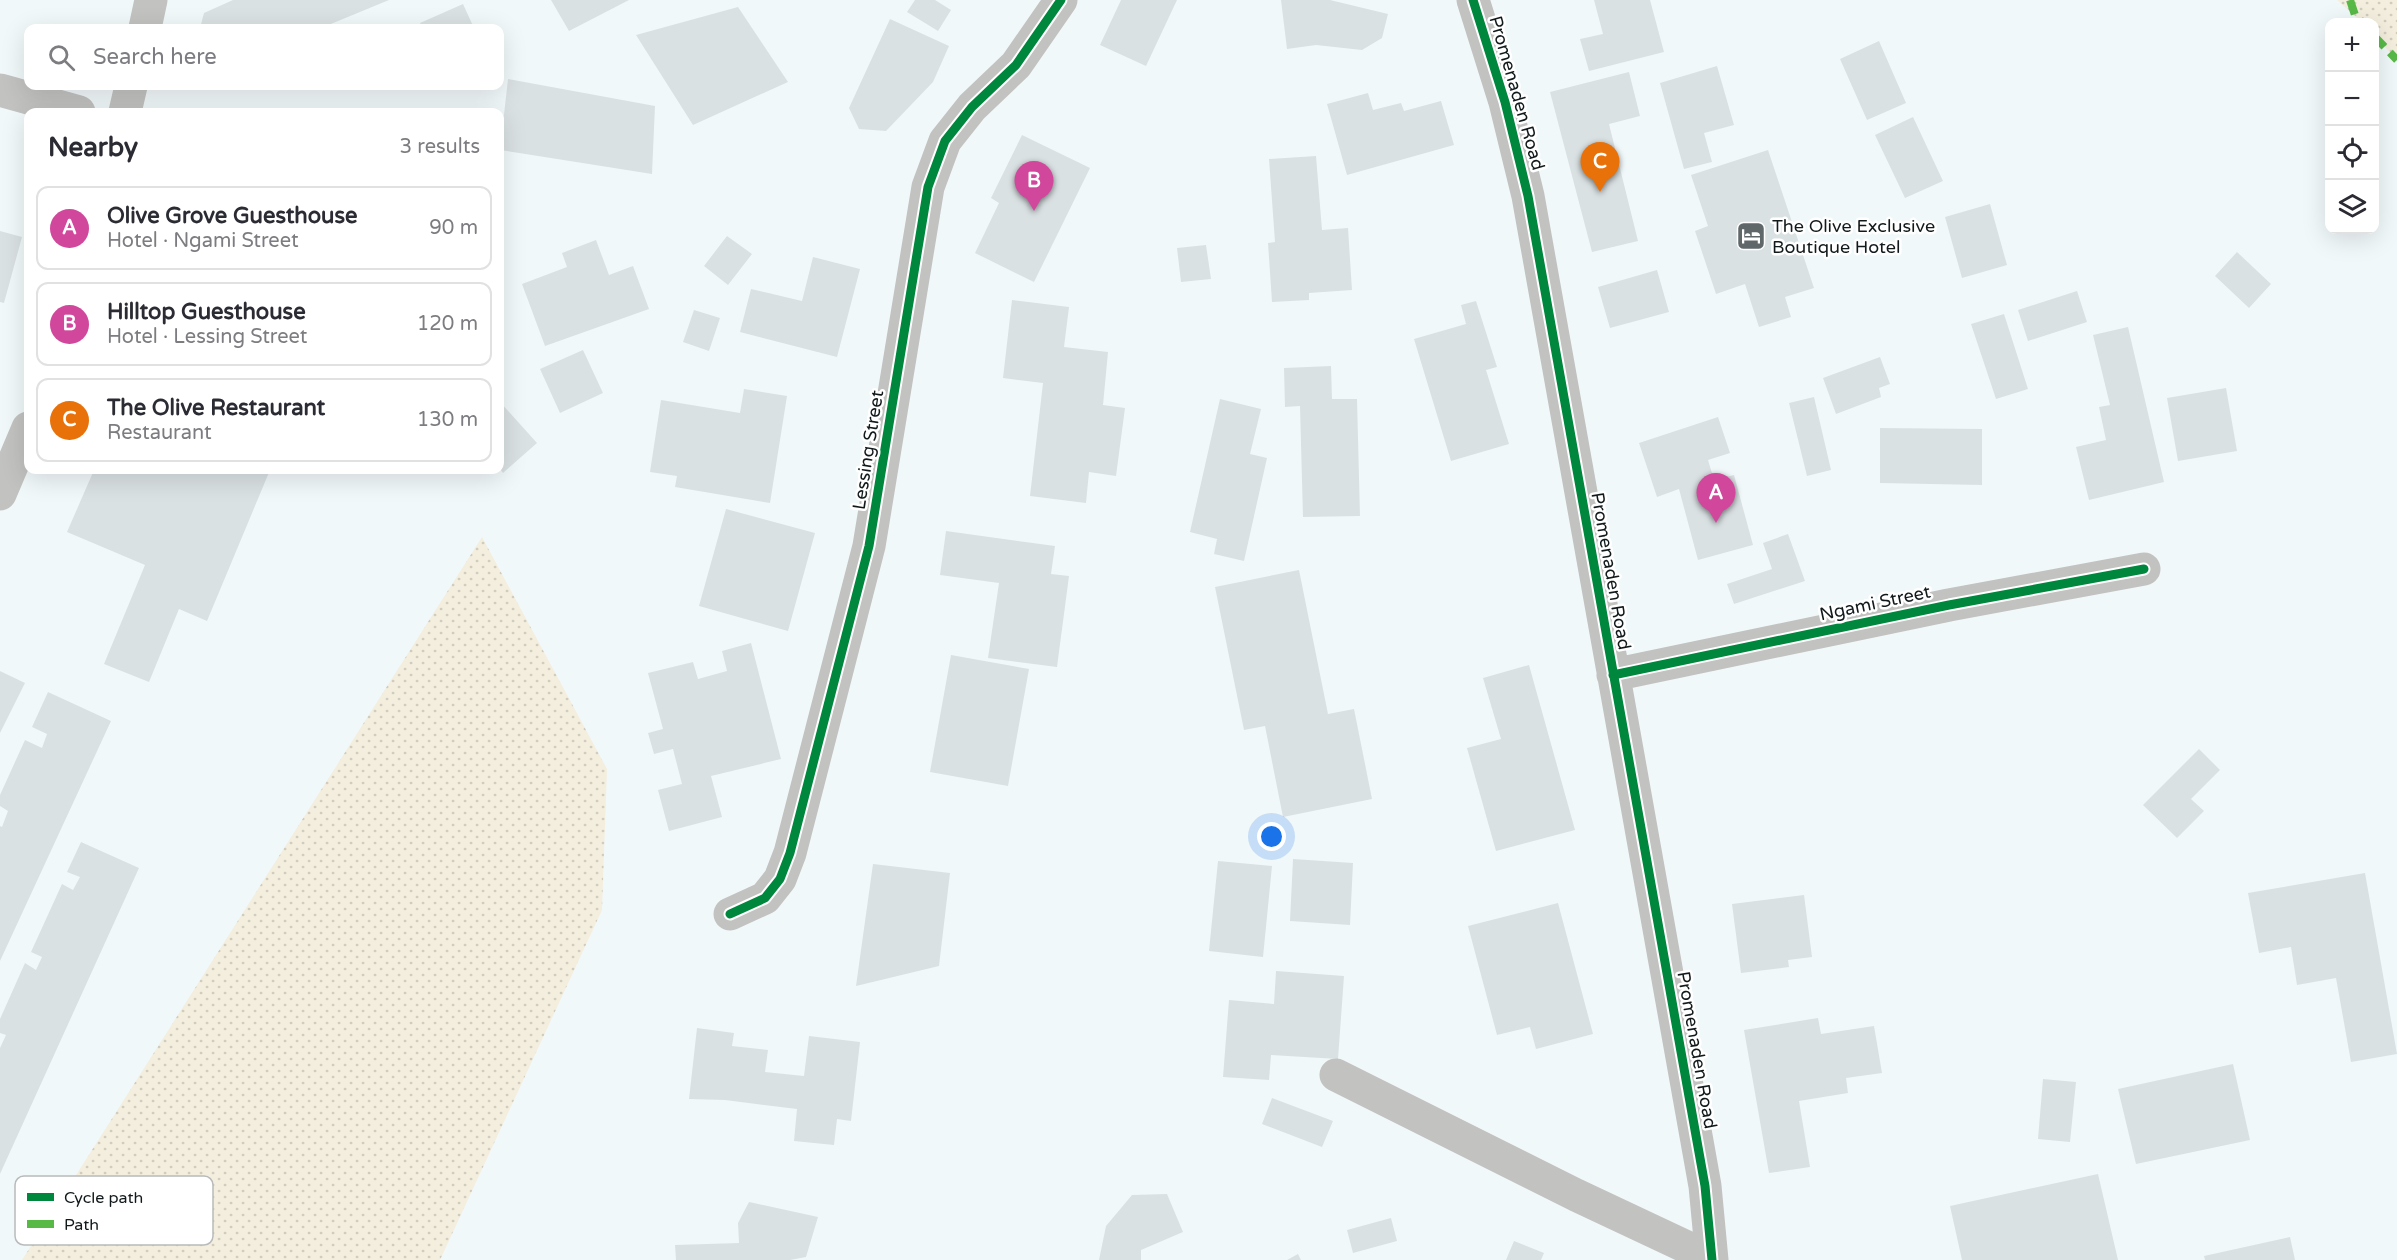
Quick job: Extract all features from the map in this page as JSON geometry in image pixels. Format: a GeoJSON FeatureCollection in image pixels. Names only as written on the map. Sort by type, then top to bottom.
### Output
{"type":"FeatureCollection","features":[{"type":"Feature","properties":{"kind":"street"},"geometry":{"type":"LineString","coordinates":[[146,24],[151,0]]}},
{"type":"Feature","properties":{"kind":"street","name":"Lessing Street"},"geometry":{"type":"LineString","coordinates":[[730,914],[765,898],[780,879],[790,853],[869,546],[928,187],[945,141],[972,107],[1016,65],[1061,0]]}},
{"type":"Feature","properties":{"kind":"street","name":"Promenaden Road"},"geometry":{"type":"LineString","coordinates":[[1473,0],[1505,102],[1528,196],[1705,1186],[1712,1259]]}},
{"type":"Feature","properties":{"kind":"street"},"geometry":{"type":"LineString","coordinates":[[0,90],[65,108]]}},
{"type":"Feature","properties":{"kind":"street"},"geometry":{"type":"LineString","coordinates":[[126,108],[130,90]]}},
{"type":"Feature","properties":{"kind":"street"},"geometry":{"type":"LineString","coordinates":[[0,494],[24,437]]}},
{"type":"Feature","properties":{"kind":"street","name":"Ngami Street"},"geometry":{"type":"LineString","coordinates":[[1613,675],[1949,605],[2144,569]]}},
{"type":"Feature","properties":{"kind":"street"},"geometry":{"type":"LineString","coordinates":[[1336,1075],[1576,1195],[1712,1259]]}},
{"type":"Feature","properties":{"kind":"shaded area"},"geometry":{"type":"Polygon","coordinates":[[[2337,0],[2397,0],[2397,60],[2379,40],[2379,18],[2357,18],[2337,0]]]}},
{"type":"Feature","properties":{"kind":"shaded area"},"geometry":{"type":"Polygon","coordinates":[[[482,537],[607,769],[602,910],[440,1260],[22,1260],[32,1245],[213,1245],[213,1176],[75,1176],[482,537]]]}},
{"type":"Feature","properties":{"kind":"building"},"geometry":{"type":"Polygon","coordinates":[[[233,0],[389,0],[331,24],[201,24],[204,13],[233,0]]]}},
{"type":"Feature","properties":{"kind":"building"},"geometry":{"type":"Polygon","coordinates":[[[551,0],[629,0],[569,31],[551,0]]]}},
{"type":"Feature","properties":{"kind":"building"},"geometry":{"type":"Polygon","coordinates":[[[915,0],[935,0],[951,10],[938,31],[907,12],[915,0]]]}},
{"type":"Feature","properties":{"kind":"building"},"geometry":{"type":"Polygon","coordinates":[[[1121,0],[1177,0],[1146,66],[1100,45],[1121,0]]]}},
{"type":"Feature","properties":{"kind":"building"},"geometry":{"type":"Polygon","coordinates":[[[1281,0],[1330,0],[1388,14],[1382,38],[1362,50],[1316,45],[1287,49],[1281,0]]]}},
{"type":"Feature","properties":{"kind":"building"},"geometry":{"type":"Polygon","coordinates":[[[1594,0],[1650,0],[1664,52],[1589,71],[1580,39],[1603,34],[1594,0]]]}},
{"type":"Feature","properties":{"kind":"building"},"geometry":{"type":"Polygon","coordinates":[[[463,4],[472,24],[421,24],[463,4]]]}},
{"type":"Feature","properties":{"kind":"building"},"geometry":{"type":"Polygon","coordinates":[[[738,7],[788,82],[693,125],[636,35],[738,7]]]}},
{"type":"Feature","properties":{"kind":"building"},"geometry":{"type":"Polygon","coordinates":[[[890,19],[949,46],[933,82],[886,131],[859,129],[849,108],[890,19]]]}},
{"type":"Feature","properties":{"kind":"building"},"geometry":{"type":"Polygon","coordinates":[[[1879,41],[1906,103],[1867,120],[1840,59],[1879,41]]]}},
{"type":"Feature","properties":{"kind":"building"},"geometry":{"type":"Polygon","coordinates":[[[1717,66],[1734,125],[1704,133],[1712,162],[1684,169],[1660,83],[1717,66]]]}},
{"type":"Feature","properties":{"kind":"building"},"geometry":{"type":"Polygon","coordinates":[[[1629,72],[1640,116],[1609,124],[1638,241],[1592,252],[1550,92],[1629,72]]]}},
{"type":"Feature","properties":{"kind":"building"},"geometry":{"type":"Polygon","coordinates":[[[508,79],[655,106],[652,174],[504,151],[504,114],[508,79]]]}},
{"type":"Feature","properties":{"kind":"building"},"geometry":{"type":"Polygon","coordinates":[[[1368,93],[1373,110],[1401,103],[1404,111],[1441,101],[1454,145],[1347,175],[1327,104],[1368,93]]]}},
{"type":"Feature","properties":{"kind":"building"},"geometry":{"type":"Polygon","coordinates":[[[1913,117],[1943,181],[1905,198],[1875,135],[1913,117]]]}},
{"type":"Feature","properties":{"kind":"building"},"geometry":{"type":"Polygon","coordinates":[[[1022,135],[1090,168],[1034,282],[975,253],[999,203],[991,198],[1022,135]]]}},
{"type":"Feature","properties":{"kind":"building"},"geometry":{"type":"Polygon","coordinates":[[[1768,150],[1814,288],[1785,297],[1791,317],[1759,327],[1745,284],[1716,294],[1695,231],[1708,226],[1691,175],[1768,150]]]}},
{"type":"Feature","properties":{"kind":"building"},"geometry":{"type":"Polygon","coordinates":[[[1316,156],[1322,230],[1348,228],[1352,290],[1309,293],[1309,300],[1272,302],[1268,243],[1275,242],[1269,159],[1316,156]]]}},
{"type":"Feature","properties":{"kind":"building"},"geometry":{"type":"Polygon","coordinates":[[[1990,204],[2007,265],[1962,278],[1945,217],[1990,204]]]}},
{"type":"Feature","properties":{"kind":"building"},"geometry":{"type":"Polygon","coordinates":[[[0,231],[22,237],[4,303],[0,302],[0,231]]]}},
{"type":"Feature","properties":{"kind":"building"},"geometry":{"type":"Polygon","coordinates":[[[727,236],[752,254],[728,285],[704,266],[727,236]]]}},
{"type":"Feature","properties":{"kind":"building"},"geometry":{"type":"Polygon","coordinates":[[[596,240],[609,275],[633,266],[649,309],[545,346],[522,284],[567,267],[562,253],[596,240]]]}},
{"type":"Feature","properties":{"kind":"building"},"geometry":{"type":"Polygon","coordinates":[[[1206,245],[1211,279],[1181,282],[1177,248],[1206,245]]]}},
{"type":"Feature","properties":{"kind":"building"},"geometry":{"type":"Polygon","coordinates":[[[2237,252],[2271,284],[2249,308],[2215,276],[2237,252]]]}},
{"type":"Feature","properties":{"kind":"building"},"geometry":{"type":"Polygon","coordinates":[[[813,257],[860,269],[837,357],[740,332],[751,289],[802,301],[813,257]]]}},
{"type":"Feature","properties":{"kind":"building"},"geometry":{"type":"Polygon","coordinates":[[[1657,270],[1669,312],[1610,328],[1598,287],[1657,270]]]}},
{"type":"Feature","properties":{"kind":"building"},"geometry":{"type":"Polygon","coordinates":[[[2077,291],[2087,322],[2028,341],[2018,310],[2077,291]]]}},
{"type":"Feature","properties":{"kind":"building"},"geometry":{"type":"Polygon","coordinates":[[[1012,300],[1069,307],[1064,347],[1108,352],[1103,405],[1125,408],[1116,476],[1089,472],[1086,503],[1030,496],[1043,383],[1003,378],[1012,300]]]}},
{"type":"Feature","properties":{"kind":"building"},"geometry":{"type":"Polygon","coordinates":[[[1476,301],[1497,367],[1486,370],[1509,444],[1451,461],[1414,339],[1466,324],[1461,305],[1476,301]]]}},
{"type":"Feature","properties":{"kind":"building"},"geometry":{"type":"Polygon","coordinates":[[[694,310],[720,318],[709,351],[683,342],[694,310]]]}},
{"type":"Feature","properties":{"kind":"building"},"geometry":{"type":"Polygon","coordinates":[[[2004,314],[2028,389],[1996,399],[1971,324],[2004,314]]]}},
{"type":"Feature","properties":{"kind":"building"},"geometry":{"type":"Polygon","coordinates":[[[2128,327],[2164,482],[2089,500],[2076,447],[2106,440],[2099,407],[2110,405],[2093,335],[2128,327]]]}},
{"type":"Feature","properties":{"kind":"building"},"geometry":{"type":"Polygon","coordinates":[[[583,350],[603,393],[560,413],[540,369],[583,350]]]}},
{"type":"Feature","properties":{"kind":"building"},"geometry":{"type":"Polygon","coordinates":[[[1880,357],[1890,384],[1879,388],[1881,397],[1836,414],[1823,378],[1880,357]]]}},
{"type":"Feature","properties":{"kind":"building"},"geometry":{"type":"Polygon","coordinates":[[[1331,366],[1332,399],[1357,399],[1360,516],[1303,517],[1300,406],[1285,407],[1284,368],[1331,366]]]}},
{"type":"Feature","properties":{"kind":"building"},"geometry":{"type":"Polygon","coordinates":[[[2226,388],[2237,451],[2178,461],[2167,398],[2226,388]]]}},
{"type":"Feature","properties":{"kind":"building"},"geometry":{"type":"Polygon","coordinates":[[[744,389],[787,396],[770,503],[675,487],[677,476],[650,472],[661,400],[740,413],[744,389]]]}},
{"type":"Feature","properties":{"kind":"building"},"geometry":{"type":"Polygon","coordinates":[[[1814,397],[1831,470],[1807,476],[1789,403],[1814,397]]]}},
{"type":"Feature","properties":{"kind":"building"},"geometry":{"type":"Polygon","coordinates":[[[1220,399],[1261,409],[1250,454],[1267,458],[1244,561],[1214,554],[1217,539],[1190,532],[1220,399]]]}},
{"type":"Feature","properties":{"kind":"building"},"geometry":{"type":"Polygon","coordinates":[[[504,406],[537,443],[504,472],[504,406]]]}},
{"type":"Feature","properties":{"kind":"building"},"geometry":{"type":"Polygon","coordinates":[[[1718,417],[1730,453],[1708,460],[1714,480],[1734,475],[1753,545],[1698,560],[1679,489],[1657,497],[1639,443],[1718,417]]]}},
{"type":"Feature","properties":{"kind":"building"},"geometry":{"type":"Polygon","coordinates":[[[1880,428],[1982,429],[1982,485],[1880,483],[1880,428]]]}},
{"type":"Feature","properties":{"kind":"building"},"geometry":{"type":"Polygon","coordinates":[[[92,474],[268,474],[207,621],[179,609],[149,682],[104,664],[145,565],[67,532],[92,474]]]}},
{"type":"Feature","properties":{"kind":"building"},"geometry":{"type":"Polygon","coordinates":[[[726,509],[815,533],[788,631],[699,606],[726,509]]]}},
{"type":"Feature","properties":{"kind":"building"},"geometry":{"type":"Polygon","coordinates":[[[946,531],[1055,546],[1051,574],[1069,576],[1057,667],[988,658],[999,583],[940,575],[946,531]]]}},
{"type":"Feature","properties":{"kind":"building"},"geometry":{"type":"Polygon","coordinates":[[[1788,534],[1805,581],[1734,604],[1727,584],[1772,569],[1763,543],[1788,534]]]}},
{"type":"Feature","properties":{"kind":"building"},"geometry":{"type":"Polygon","coordinates":[[[1299,570],[1328,714],[1354,709],[1372,799],[1283,817],[1265,726],[1244,730],[1215,587],[1299,570]]]}},
{"type":"Feature","properties":{"kind":"building"},"geometry":{"type":"Polygon","coordinates":[[[751,643],[781,759],[711,776],[722,817],[669,831],[658,790],[682,784],[673,749],[654,754],[648,733],[663,729],[648,673],[693,662],[698,679],[727,671],[722,651],[751,643]]]}},
{"type":"Feature","properties":{"kind":"building"},"geometry":{"type":"Polygon","coordinates":[[[951,655],[1029,669],[1008,786],[930,772],[951,655]]]}},
{"type":"Feature","properties":{"kind":"building"},"geometry":{"type":"Polygon","coordinates":[[[1529,665],[1575,830],[1496,851],[1467,748],[1501,739],[1483,678],[1529,665]]]}},
{"type":"Feature","properties":{"kind":"building"},"geometry":{"type":"Polygon","coordinates":[[[0,671],[25,683],[0,733],[0,671]]]}},
{"type":"Feature","properties":{"kind":"building"},"geometry":{"type":"Polygon","coordinates":[[[48,692],[111,721],[0,961],[0,826],[2,827],[8,811],[0,806],[0,795],[25,740],[42,748],[47,734],[32,727],[48,692]]]}},
{"type":"Feature","properties":{"kind":"building"},"geometry":{"type":"Polygon","coordinates":[[[2199,749],[2220,770],[2191,799],[2204,811],[2177,838],[2143,805],[2199,749]]]}},
{"type":"Feature","properties":{"kind":"building"},"geometry":{"type":"Polygon","coordinates":[[[81,842],[139,868],[0,1174],[0,1048],[6,1035],[0,1033],[0,1019],[25,963],[36,970],[42,957],[31,952],[62,884],[73,890],[80,877],[67,872],[81,842]]]}},
{"type":"Feature","properties":{"kind":"building"},"geometry":{"type":"Polygon","coordinates":[[[1293,859],[1353,863],[1350,925],[1290,921],[1293,859]]]}},
{"type":"Feature","properties":{"kind":"building"},"geometry":{"type":"Polygon","coordinates":[[[1218,861],[1272,866],[1263,957],[1209,951],[1218,861]]]}},
{"type":"Feature","properties":{"kind":"building"},"geometry":{"type":"Polygon","coordinates":[[[873,864],[950,873],[939,966],[856,986],[873,864]]]}},
{"type":"Feature","properties":{"kind":"building"},"geometry":{"type":"Polygon","coordinates":[[[2365,873],[2397,1054],[2351,1062],[2336,978],[2297,985],[2291,947],[2259,953],[2248,893],[2365,873]]]}},
{"type":"Feature","properties":{"kind":"building"},"geometry":{"type":"Polygon","coordinates":[[[1804,895],[1812,957],[1788,960],[1789,967],[1741,973],[1732,904],[1804,895]]]}},
{"type":"Feature","properties":{"kind":"building"},"geometry":{"type":"Polygon","coordinates":[[[1558,903],[1593,1034],[1536,1049],[1530,1027],[1497,1035],[1468,926],[1558,903]]]}},
{"type":"Feature","properties":{"kind":"building"},"geometry":{"type":"Polygon","coordinates":[[[1276,971],[1344,976],[1338,1059],[1271,1055],[1269,1080],[1223,1077],[1229,1000],[1274,1004],[1276,971]]]}},
{"type":"Feature","properties":{"kind":"building"},"geometry":{"type":"Polygon","coordinates":[[[1818,1018],[1821,1034],[1874,1026],[1882,1073],[1846,1078],[1848,1093],[1799,1101],[1810,1167],[1769,1173],[1744,1030],[1818,1018]]]}},
{"type":"Feature","properties":{"kind":"building"},"geometry":{"type":"Polygon","coordinates":[[[697,1028],[734,1033],[732,1046],[768,1050],[765,1072],[804,1076],[809,1036],[860,1042],[851,1121],[837,1119],[834,1145],[794,1141],[797,1109],[725,1100],[689,1099],[697,1028]]]}},
{"type":"Feature","properties":{"kind":"building"},"geometry":{"type":"Polygon","coordinates":[[[2233,1064],[2250,1140],[2136,1164],[2118,1089],[2233,1064]]]}},
{"type":"Feature","properties":{"kind":"building"},"geometry":{"type":"Polygon","coordinates":[[[2043,1079],[2076,1082],[2070,1142],[2038,1139],[2043,1079]]]}},
{"type":"Feature","properties":{"kind":"building"},"geometry":{"type":"Polygon","coordinates":[[[1272,1098],[1333,1121],[1322,1147],[1262,1124],[1272,1098]]]}},
{"type":"Feature","properties":{"kind":"building"},"geometry":{"type":"Polygon","coordinates":[[[2098,1174],[2118,1260],[1962,1260],[1950,1206],[2098,1174]]]}},
{"type":"Feature","properties":{"kind":"building"},"geometry":{"type":"Polygon","coordinates":[[[1167,1194],[1183,1232],[1141,1250],[1141,1260],[1099,1260],[1106,1226],[1132,1195],[1167,1194]]]}},
{"type":"Feature","properties":{"kind":"building"},"geometry":{"type":"Polygon","coordinates":[[[749,1202],[818,1217],[806,1257],[790,1260],[676,1260],[675,1245],[739,1243],[738,1223],[749,1202]]]}},
{"type":"Feature","properties":{"kind":"building"},"geometry":{"type":"Polygon","coordinates":[[[1391,1218],[1397,1241],[1353,1253],[1347,1230],[1391,1218]]]}},
{"type":"Feature","properties":{"kind":"building"},"geometry":{"type":"Polygon","coordinates":[[[2290,1237],[2295,1260],[2205,1260],[2204,1256],[2290,1237]]]}},
{"type":"Feature","properties":{"kind":"building"},"geometry":{"type":"Polygon","coordinates":[[[1514,1241],[1544,1253],[1541,1260],[1506,1260],[1514,1241]]]}},
{"type":"Feature","properties":{"kind":"building"},"geometry":{"type":"Polygon","coordinates":[[[1298,1254],[1301,1260],[1287,1260],[1298,1254]]]}},
{"type":"Feature","properties":{"kind":"marked path"},"geometry":{"type":"LineString","coordinates":[[2350,0],[2358,18]]}},
{"type":"Feature","properties":{"kind":"marked path"},"geometry":{"type":"LineString","coordinates":[[2379,41],[2397,60]]}},
{"type":"Feature","properties":{"kind":"cycle path"},"geometry":{"type":"LineString","coordinates":[[730,914],[765,898],[780,879],[790,853],[869,546],[928,187],[945,141],[972,107],[1016,65],[1061,0]]}},
{"type":"Feature","properties":{"kind":"cycle path"},"geometry":{"type":"LineString","coordinates":[[1473,0],[1505,102],[1528,196],[1705,1186],[1712,1260]]}},
{"type":"Feature","properties":{"kind":"cycle path"},"geometry":{"type":"LineString","coordinates":[[1613,675],[1949,605],[2144,569]]}},
{"type":"Feature","properties":{"kind":"place","name":"The Olive Restaurant"},"geometry":{"type":"Point","coordinates":[1600,192]}},
{"type":"Feature","properties":{"kind":"place","name":"Hilltop Guesthouse"},"geometry":{"type":"Point","coordinates":[1034,211]}},
{"type":"Feature","properties":{"kind":"place","name":"The Olive Exclusive Boutique Hotel"},"geometry":{"type":"Point","coordinates":[1751,236]}},
{"type":"Feature","properties":{"kind":"place","name":"Olive Grove Guesthouse"},"geometry":{"type":"Point","coordinates":[1716,523]}}]}
